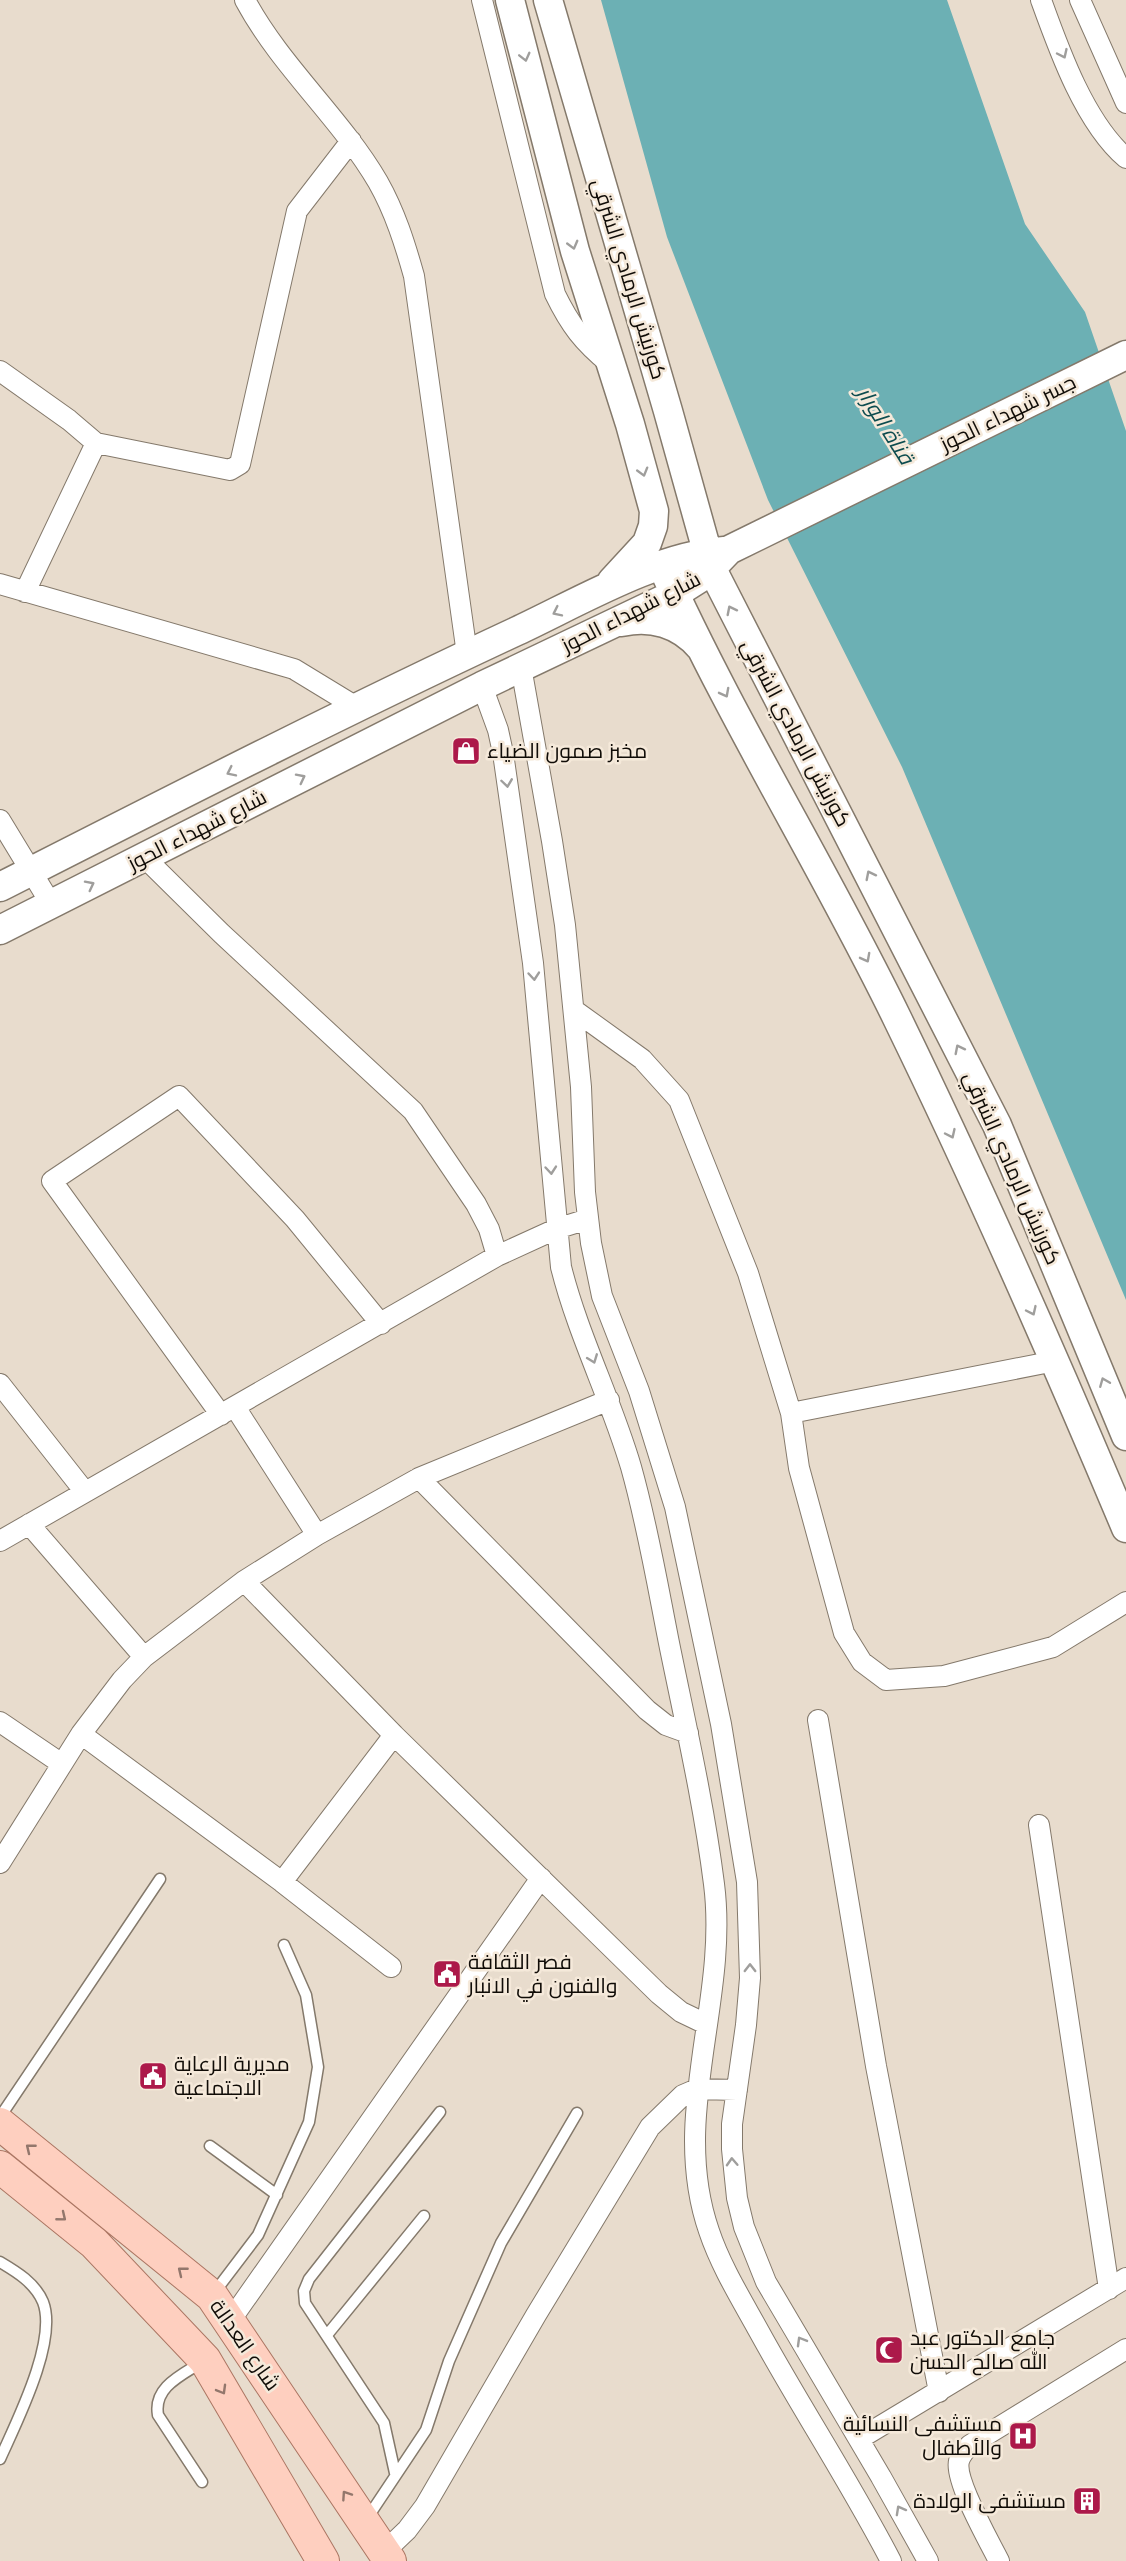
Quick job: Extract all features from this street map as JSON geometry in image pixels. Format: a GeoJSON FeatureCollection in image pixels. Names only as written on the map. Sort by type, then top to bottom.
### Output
{"type":"FeatureCollection","features":[{"type":"Feature","properties":{"kind":"main road","name":"كورنيش الرمادي الشرقي"},"geometry":{"type":"LineString","coordinates":[[510,0],[575,251],[630,424],[654,511],[651,535],[642,550],[601,591]]}},
{"type":"Feature","properties":{"kind":"main road","name":"كورنيش الرمادي الشرقي"},"geometry":{"type":"LineString","coordinates":[[548,0],[668,411],[715,557],[997,1125],[1126,1436]]}},
{"type":"Feature","properties":{"kind":"main road","name":"جسر شهداء الحوز"},"geometry":{"type":"LineString","coordinates":[[715,557],[1126,355]]}},
{"type":"Feature","properties":{"kind":"main road"},"geometry":{"type":"LineString","coordinates":[[630,424],[668,411]]}},
{"type":"Feature","properties":{"kind":"main road","name":"شارع شهداء الحوز"},"geometry":{"type":"LineString","coordinates":[[0,887],[467,654],[601,591],[662,566],[715,557]]}},
{"type":"Feature","properties":{"kind":"main road","name":"شارع شهداء الحوز"},"geometry":{"type":"LineString","coordinates":[[0,930],[482,686],[675,594],[697,582],[715,557]]}},
{"type":"Feature","properties":{"kind":"main road","name":"كورنيش الرمادي الشرقي"},"geometry":{"type":"LineString","coordinates":[[662,566],[704,652],[897,1017],[1056,1361],[1126,1528]]}},
{"type":"Feature","properties":{"kind":"main road"},"geometry":{"type":"LineString","coordinates":[[617,623],[631,620],[659,621],[684,633],[704,652]]}},
{"type":"Feature","properties":{"kind":"main road","name":"شارع العدالة"},"geometry":{"type":"LineString","coordinates":[[0,2124],[221,2308],[387,2557]]}},
{"type":"Feature","properties":{"kind":"main road","name":"شارع العدالة"},"geometry":{"type":"LineString","coordinates":[[0,2167],[94,2243],[205,2360],[323,2561]]}},
{"type":"Feature","properties":{"kind":"street"},"geometry":{"type":"LineString","coordinates":[[245,0],[296,75],[351,141],[379,183],[400,228],[414,276],[467,654]]}},
{"type":"Feature","properties":{"kind":"street"},"geometry":{"type":"LineString","coordinates":[[482,0],[555,294],[568,321],[587,345],[610,364]]}},
{"type":"Feature","properties":{"kind":"street"},"geometry":{"type":"LineString","coordinates":[[1041,0],[1084,100],[1101,129],[1126,159]]}},
{"type":"Feature","properties":{"kind":"street"},"geometry":{"type":"LineString","coordinates":[[1080,0],[1126,103]]}},
{"type":"Feature","properties":{"kind":"street"},"geometry":{"type":"LineString","coordinates":[[0,371],[69,420],[96,443],[230,470],[240,464],[297,211],[351,141]]}},
{"type":"Feature","properties":{"kind":"street"},"geometry":{"type":"LineString","coordinates":[[25,592],[96,443]]}},
{"type":"Feature","properties":{"kind":"street"},"geometry":{"type":"LineString","coordinates":[[0,584],[294,669],[358,708]]}},
{"type":"Feature","properties":{"kind":"street"},"geometry":{"type":"LineString","coordinates":[[521,667],[554,851],[574,1010],[592,1252],[602,1296],[639,1390],[675,1507],[700,1615],[729,1769],[747,1882],[750,1930],[747,2025],[737,2090],[732,2149],[737,2198],[744,2227],[766,2282],[928,2561]]}},
{"type":"Feature","properties":{"kind":"street"},"geometry":{"type":"LineString","coordinates":[[482,686],[503,753],[533,963],[556,1229],[566,1285],[609,1400],[632,1472],[688,1733],[714,1884],[717,1912],[715,1969],[694,2116],[697,2176],[702,2206],[709,2232],[750,2316],[891,2561]]}},
{"type":"Feature","properties":{"kind":"street"},"geometry":{"type":"LineString","coordinates":[[0,820],[51,904]]}},
{"type":"Feature","properties":{"kind":"street"},"geometry":{"type":"LineString","coordinates":[[144,857],[222,934],[413,1111],[479,1210],[489,1229],[497,1256]]}},
{"type":"Feature","properties":{"kind":"street"},"geometry":{"type":"LineString","coordinates":[[574,1010],[642,1059],[679,1100],[748,1273],[790,1413],[799,1468],[844,1633],[862,1662],[886,1680],[944,1676],[1053,1647],[1126,1602]]}},
{"type":"Feature","properties":{"kind":"street"},"geometry":{"type":"LineString","coordinates":[[317,1535],[228,1411],[52,1181],[178,1096],[295,1219],[381,1324]]}},
{"type":"Feature","properties":{"kind":"street"},"geometry":{"type":"LineString","coordinates":[[0,1541],[497,1256],[556,1229],[588,1219]]}},
{"type":"Feature","properties":{"kind":"street"},"geometry":{"type":"LineString","coordinates":[[790,1413],[1056,1361]]}},
{"type":"Feature","properties":{"kind":"street"},"geometry":{"type":"LineString","coordinates":[[0,1384],[85,1492]]}},
{"type":"Feature","properties":{"kind":"street"},"geometry":{"type":"LineString","coordinates":[[0,1863],[81,1734],[102,1705],[144,1657],[244,1581],[317,1535],[419,1478],[609,1400]]}},
{"type":"Feature","properties":{"kind":"street"},"geometry":{"type":"LineString","coordinates":[[419,1478],[647,1710],[666,1725],[688,1733]]}},
{"type":"Feature","properties":{"kind":"street"},"geometry":{"type":"LineString","coordinates":[[30,1524],[144,1657]]}},
{"type":"Feature","properties":{"kind":"street"},"geometry":{"type":"LineString","coordinates":[[244,1581],[394,1735],[665,1999],[681,2012],[706,2024]]}},
{"type":"Feature","properties":{"kind":"street"},"geometry":{"type":"LineString","coordinates":[[818,1720],[874,2054],[939,2392]]}},
{"type":"Feature","properties":{"kind":"street"},"geometry":{"type":"LineString","coordinates":[[0,1722],[62,1764]]}},
{"type":"Feature","properties":{"kind":"street"},"geometry":{"type":"LineString","coordinates":[[81,1734],[282,1882],[391,1967]]}},
{"type":"Feature","properties":{"kind":"street"},"geometry":{"type":"LineString","coordinates":[[282,1882],[394,1735]]}},
{"type":"Feature","properties":{"kind":"street"},"geometry":{"type":"LineString","coordinates":[[1039,1825],[1108,2289]]}},
{"type":"Feature","properties":{"kind":"street"},"geometry":{"type":"LineString","coordinates":[[221,2308],[541,1878]]}},
{"type":"Feature","properties":{"kind":"street"},"geometry":{"type":"LineString","coordinates":[[387,2557],[425,2506],[641,2139],[671,2104],[683,2095],[697,2089],[737,2090]]}},
{"type":"Feature","properties":{"kind":"street"},"geometry":{"type":"LineString","coordinates":[[859,2439],[1126,2278]]}},
{"type":"Feature","properties":{"kind":"street"},"geometry":{"type":"LineString","coordinates":[[999,2561],[961,2483],[959,2462],[963,2452],[970,2445],[1126,2349]]}},
{"type":"Feature","properties":{"kind":"lane"},"geometry":{"type":"LineString","coordinates":[[0,2117],[160,1879]]}},
{"type":"Feature","properties":{"kind":"lane"},"geometry":{"type":"LineString","coordinates":[[221,2308],[277,2195],[309,2122],[318,2067],[306,1995],[284,1945]]}},
{"type":"Feature","properties":{"kind":"lane"},"geometry":{"type":"LineString","coordinates":[[395,2473],[384,2423],[305,2303],[304,2291],[309,2279],[440,2112]]}},
{"type":"Feature","properties":{"kind":"lane"},"geometry":{"type":"LineString","coordinates":[[364,2523],[395,2473],[426,2430],[449,2361],[501,2243],[577,2113]]}},
{"type":"Feature","properties":{"kind":"lane"},"geometry":{"type":"LineString","coordinates":[[210,2146],[277,2195]]}},
{"type":"Feature","properties":{"kind":"lane"},"geometry":{"type":"LineString","coordinates":[[327,2335],[424,2216]]}},
{"type":"Feature","properties":{"kind":"lane"},"geometry":{"type":"LineString","coordinates":[[0,2262],[21,2275],[36,2289],[44,2304],[45,2325],[37,2376],[0,2459]]}},
{"type":"Feature","properties":{"kind":"lane"},"geometry":{"type":"LineString","coordinates":[[202,2482],[158,2415],[156,2408],[166,2385],[205,2360]]}},
{"type":"Feature","properties":{"kind":"water","name":"قناة الورار"},"geometry":{"type":"Polygon","coordinates":[[[601,0],[947,0],[1025,224],[1085,312],[1126,431],[1126,1300],[902,767],[768,500],[667,237],[601,0]]]}},
{"type":"Feature","properties":{"kind":"place","name":"مخبز صمون الضياء"},"geometry":{"type":"Point","coordinates":[466,751]}},
{"type":"Feature","properties":{"kind":"place","name":"فصر الثقافة والفنون في الانبار"},"geometry":{"type":"Point","coordinates":[447,1974]}},
{"type":"Feature","properties":{"kind":"place","name":"مديرية الرعاية الاجتماعية"},"geometry":{"type":"Point","coordinates":[153,2076]}},
{"type":"Feature","properties":{"kind":"place","name":"جامع الدكتور عبد الله صالح الحسن"},"geometry":{"type":"Point","coordinates":[889,2350]}},
{"type":"Feature","properties":{"kind":"place","name":"مستشفى النسائية والأطفال"},"geometry":{"type":"Point","coordinates":[1023,2436]}},
{"type":"Feature","properties":{"kind":"place","name":"مستشفى الولادة"},"geometry":{"type":"Point","coordinates":[1087,2501]}}]}
